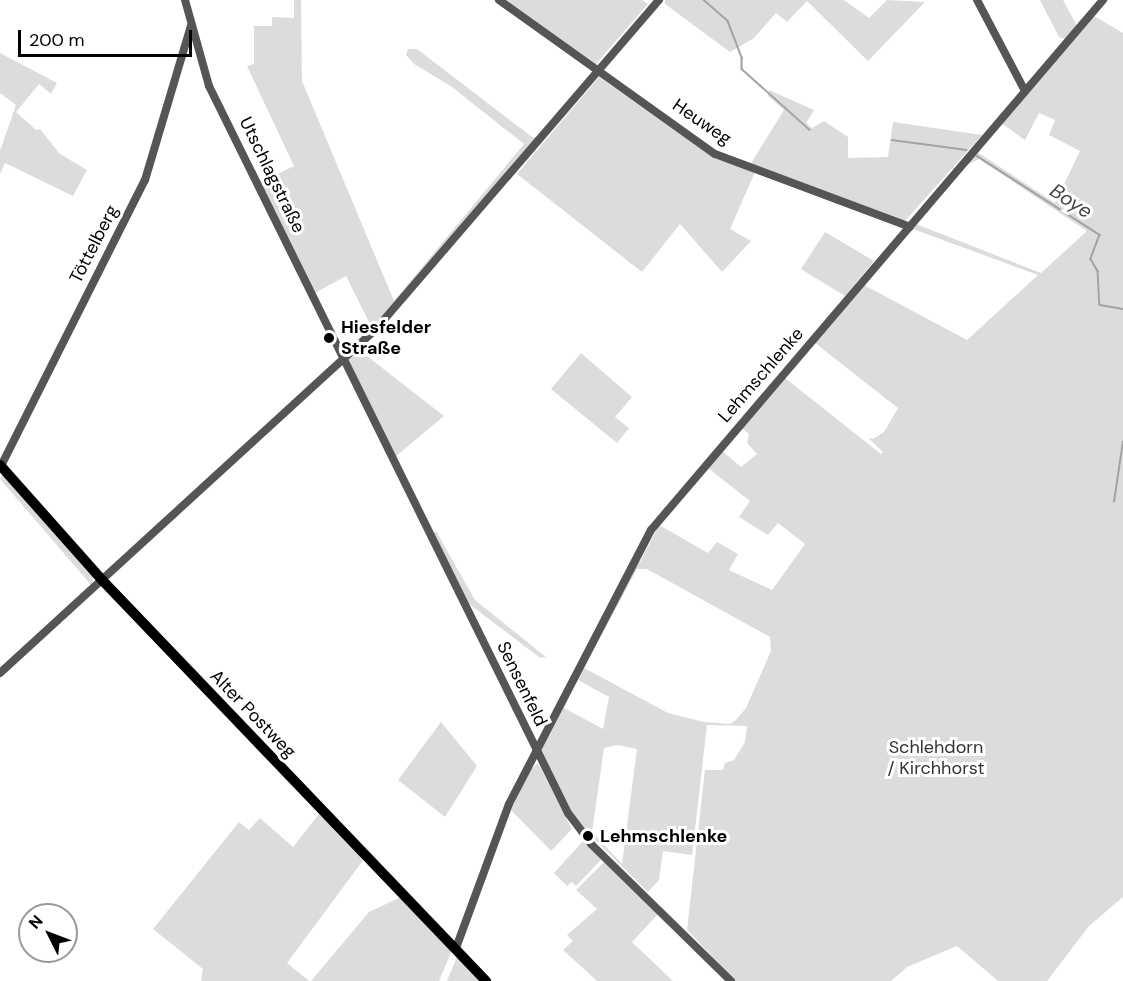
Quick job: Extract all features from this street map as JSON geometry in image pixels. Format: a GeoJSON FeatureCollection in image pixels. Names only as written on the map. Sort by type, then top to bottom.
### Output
{"type":"FeatureCollection","features":[{"type":"Feature","properties":{"kind":"main road","name":"Alter Postweg"},"geometry":{"type":"LineString","coordinates":[[0,466],[103,581],[486,981]]}},
{"type":"Feature","properties":{"kind":"street","name":"Utschlagstraße"},"geometry":{"type":"LineString","coordinates":[[185,0],[209,86],[343,359]]}},
{"type":"Feature","properties":{"kind":"street","name":"Heuweg"},"geometry":{"type":"LineString","coordinates":[[499,0],[597,72],[716,154],[910,227]]}},
{"type":"Feature","properties":{"kind":"street"},"geometry":{"type":"LineString","coordinates":[[0,673],[376,329],[659,0]]}},
{"type":"Feature","properties":{"kind":"street"},"geometry":{"type":"LineString","coordinates":[[977,0],[1025,91]]}},
{"type":"Feature","properties":{"kind":"street","name":"Lehmschlenke"},"geometry":{"type":"LineString","coordinates":[[456,948],[509,804],[651,530],[1103,0]]}},
{"type":"Feature","properties":{"kind":"street","name":"Töttelberg"},"geometry":{"type":"LineString","coordinates":[[0,466],[145,180],[191,25]]}},
{"type":"Feature","properties":{"kind":"street","name":"Sensenfeld"},"geometry":{"type":"LineString","coordinates":[[343,359],[568,813],[587,839],[731,981]]}},
{"type":"Feature","properties":{"kind":"green space"},"geometry":{"type":"Polygon","coordinates":[[[294,0],[301,0],[302,81],[394,301],[524,144],[452,87],[414,64],[406,55],[408,49],[417,49],[532,137],[538,137],[397,303],[371,326],[346,276],[315,293],[261,182],[294,166],[247,66],[254,64],[254,26],[272,26],[272,17],[294,18],[294,0]]]}},
{"type":"Feature","properties":{"kind":"green space"},"geometry":{"type":"Polygon","coordinates":[[[505,0],[642,0],[648,4],[595,65],[505,0]]]}},
{"type":"Feature","properties":{"kind":"green space"},"geometry":{"type":"Polygon","coordinates":[[[665,0],[844,0],[869,18],[887,0],[925,2],[868,61],[807,1],[787,22],[776,13],[754,38],[730,52],[665,4],[665,0]]]}},
{"type":"Feature","properties":{"kind":"green space"},"geometry":{"type":"Polygon","coordinates":[[[1040,0],[1063,0],[1077,26],[1065,39],[1059,37],[1040,0]]]}},
{"type":"Feature","properties":{"kind":"green space","name":"Schlehdorn / Kirchhorst"},"geometry":{"type":"Polygon","coordinates":[[[1094,16],[1123,33],[1123,897],[1089,926],[1047,981],[998,981],[957,946],[907,967],[891,981],[736,981],[687,930],[705,770],[723,770],[725,763],[734,760],[745,742],[747,726],[707,725],[692,855],[663,851],[659,880],[648,892],[577,822],[541,751],[573,689],[564,708],[603,729],[609,697],[578,680],[637,561],[640,562],[659,525],[708,553],[717,542],[738,554],[729,570],[772,590],[805,544],[778,523],[768,535],[739,517],[750,501],[708,468],[722,451],[741,467],[757,454],[747,443],[749,434],[742,428],[785,378],[881,454],[883,452],[868,438],[873,439],[884,432],[898,408],[815,343],[864,285],[967,340],[1038,275],[913,229],[916,224],[1041,273],[1087,231],[979,159],[965,166],[977,152],[1055,203],[1080,151],[1049,135],[1055,120],[1039,113],[1025,140],[1001,123],[1094,16]],[[637,569],[584,668],[668,713],[704,722],[730,724],[746,708],[771,651],[770,637],[647,569],[637,569]],[[617,745],[604,748],[592,832],[622,864],[637,749],[617,745]]]}},
{"type":"Feature","properties":{"kind":"green space"},"geometry":{"type":"Polygon","coordinates":[[[0,53],[57,83],[51,94],[39,84],[16,112],[36,130],[40,129],[60,154],[87,170],[73,196],[5,163],[0,174],[0,151],[16,105],[0,93],[0,53]]]}},
{"type":"Feature","properties":{"kind":"green space"},"geometry":{"type":"Polygon","coordinates":[[[599,77],[716,159],[755,172],[730,229],[751,241],[722,272],[680,224],[642,272],[517,174],[599,77]]]}},
{"type":"Feature","properties":{"kind":"green space"},"geometry":{"type":"Polygon","coordinates":[[[769,90],[814,110],[806,123],[812,128],[824,121],[848,137],[848,158],[888,157],[893,122],[982,135],[905,221],[750,165],[784,110],[768,96],[769,90]]]}},
{"type":"Feature","properties":{"kind":"green space"},"geometry":{"type":"Polygon","coordinates":[[[825,232],[874,261],[845,296],[801,269],[825,232]]]}},
{"type":"Feature","properties":{"kind":"green space"},"geometry":{"type":"Polygon","coordinates":[[[358,349],[444,416],[394,458],[345,361],[358,349]]]}},
{"type":"Feature","properties":{"kind":"green space"},"geometry":{"type":"Polygon","coordinates":[[[581,353],[632,397],[615,417],[629,428],[617,443],[551,389],[581,353]]]}},
{"type":"Feature","properties":{"kind":"green space"},"geometry":{"type":"Polygon","coordinates":[[[3,474],[93,577],[92,586],[0,479],[3,474]]]}},
{"type":"Feature","properties":{"kind":"green space"},"geometry":{"type":"Polygon","coordinates":[[[436,531],[475,600],[547,658],[539,657],[469,604],[433,533],[436,531]]]}},
{"type":"Feature","properties":{"kind":"green space"},"geometry":{"type":"Polygon","coordinates":[[[441,722],[477,766],[445,817],[398,780],[441,722]]]}},
{"type":"Feature","properties":{"kind":"green space"},"geometry":{"type":"Polygon","coordinates":[[[538,763],[572,829],[551,851],[511,810],[530,770],[538,763]]]}},
{"type":"Feature","properties":{"kind":"green space"},"geometry":{"type":"Polygon","coordinates":[[[319,814],[364,859],[287,963],[309,981],[201,981],[203,969],[153,929],[239,822],[249,830],[260,818],[293,847],[319,814]]]}},
{"type":"Feature","properties":{"kind":"green space"},"geometry":{"type":"Polygon","coordinates":[[[583,841],[602,859],[576,886],[572,882],[567,886],[554,873],[583,841]]]}},
{"type":"Feature","properties":{"kind":"green space"},"geometry":{"type":"Polygon","coordinates":[[[605,861],[658,914],[632,942],[673,981],[597,981],[563,950],[573,941],[567,935],[597,909],[576,890],[605,861]]]}},
{"type":"Feature","properties":{"kind":"green space"},"geometry":{"type":"Polygon","coordinates":[[[401,897],[452,950],[439,981],[311,981],[369,912],[401,897]]]}},
{"type":"Feature","properties":{"kind":"green space"},"geometry":{"type":"Polygon","coordinates":[[[457,957],[480,981],[447,981],[457,957]]]}},
{"type":"Feature","properties":{"kind":"waterway","name":"Boye"},"geometry":{"type":"LineString","coordinates":[[704,0],[728,21],[742,58],[742,69],[810,130]]}},
{"type":"Feature","properties":{"kind":"waterway","name":"Boye"},"geometry":{"type":"LineString","coordinates":[[892,140],[966,150]]}},
{"type":"Feature","properties":{"kind":"waterway","name":"Boye"},"geometry":{"type":"LineString","coordinates":[[977,156],[1100,235],[1091,259],[1098,271],[1100,305],[1123,309]]}},
{"type":"Feature","properties":{"kind":"waterway"},"geometry":{"type":"LineString","coordinates":[[1114,502],[1123,442]]}},
{"type":"Feature","properties":{"kind":"place","name":"Hiesfelder Straße"},"geometry":{"type":"Point","coordinates":[329,338]}},
{"type":"Feature","properties":{"kind":"place","name":"Lehmschlenke"},"geometry":{"type":"Point","coordinates":[588,836]}}]}
